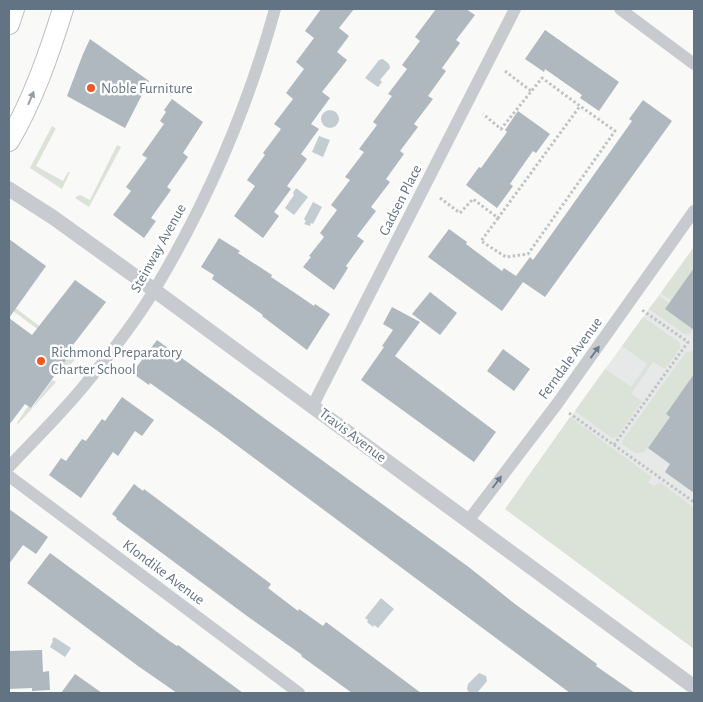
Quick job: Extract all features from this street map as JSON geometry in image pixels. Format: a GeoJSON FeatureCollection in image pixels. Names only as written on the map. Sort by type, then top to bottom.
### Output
{"type":"FeatureCollection","features":[{"type":"Feature","properties":{"kind":"main road"},"geometry":{"type":"LineString","coordinates":[[9,24],[14,9]]}},
{"type":"Feature","properties":{"kind":"main road"},"geometry":{"type":"LineString","coordinates":[[9,141],[21,119],[50,53],[63,9]]}},
{"type":"Feature","properties":{"kind":"street","name":"Steinway Avenue"},"geometry":{"type":"LineString","coordinates":[[9,467],[83,388],[154,290],[199,208],[224,154],[246,100],[275,9]]}},
{"type":"Feature","properties":{"kind":"street","name":"Gadsen Place"},"geometry":{"type":"LineString","coordinates":[[313,405],[515,9]]}},
{"type":"Feature","properties":{"kind":"street"},"geometry":{"type":"LineString","coordinates":[[620,9],[694,64]]}},
{"type":"Feature","properties":{"kind":"street","name":"Travis Avenue"},"geometry":{"type":"LineString","coordinates":[[9,189],[54,218],[313,405],[694,687]]}},
{"type":"Feature","properties":{"kind":"street","name":"Ferndale Avenue"},"geometry":{"type":"LineString","coordinates":[[468,521],[557,404],[694,211]]}},
{"type":"Feature","properties":{"kind":"street","name":"Klondike Avenue"},"geometry":{"type":"LineString","coordinates":[[9,476],[299,693]]}},
{"type":"Feature","properties":{"kind":"path"},"geometry":{"type":"LineString","coordinates":[[505,71],[531,91]]}},
{"type":"Feature","properties":{"kind":"path"},"geometry":{"type":"LineString","coordinates":[[483,114],[501,129],[542,78],[615,131],[528,254],[506,258],[481,241],[580,106]]}},
{"type":"Feature","properties":{"kind":"path"},"geometry":{"type":"LineString","coordinates":[[440,198],[460,213],[473,199],[498,218]]}},
{"type":"Feature","properties":{"kind":"path"},"geometry":{"type":"LineString","coordinates":[[614,446],[688,342],[642,310]]}},
{"type":"Feature","properties":{"kind":"path"},"geometry":{"type":"LineString","coordinates":[[569,412],[694,502]]}},
{"type":"Feature","properties":{"kind":"shaded area"},"geometry":{"type":"Polygon","coordinates":[[[383,59],[389,64],[390,68],[380,80],[382,82],[378,87],[365,78],[379,60],[383,59]]]}},
{"type":"Feature","properties":{"kind":"shaded area"},"geometry":{"type":"Polygon","coordinates":[[[330,110],[338,115],[339,119],[334,127],[330,128],[322,123],[321,119],[326,111],[330,110]]]}},
{"type":"Feature","properties":{"kind":"shaded area"},"geometry":{"type":"Polygon","coordinates":[[[52,126],[56,129],[36,166],[63,181],[68,172],[70,172],[62,189],[30,168],[52,126]]]}},
{"type":"Feature","properties":{"kind":"shaded area"},"geometry":{"type":"Polygon","coordinates":[[[319,136],[330,140],[323,157],[312,152],[319,136]]]}},
{"type":"Feature","properties":{"kind":"shaded area"},"geometry":{"type":"Polygon","coordinates":[[[117,145],[121,147],[89,207],[75,198],[80,195],[90,200],[117,145]]]}},
{"type":"Feature","properties":{"kind":"shaded area"},"geometry":{"type":"Polygon","coordinates":[[[296,188],[308,197],[294,215],[285,208],[294,195],[293,193],[296,188]]]}},
{"type":"Feature","properties":{"kind":"shaded area"},"geometry":{"type":"Polygon","coordinates":[[[313,202],[322,207],[310,226],[304,224],[306,221],[304,219],[313,202]]]}},
{"type":"Feature","properties":{"kind":"shaded area"},"geometry":{"type":"Polygon","coordinates":[[[694,247],[694,515],[566,423],[694,247]]]}},
{"type":"Feature","properties":{"kind":"shaded area"},"geometry":{"type":"Polygon","coordinates":[[[694,247],[694,268],[671,300],[661,293],[694,247]]]}},
{"type":"Feature","properties":{"kind":"shaded area"},"geometry":{"type":"Polygon","coordinates":[[[659,296],[669,303],[665,309],[693,329],[690,334],[685,334],[649,309],[659,296]]]}},
{"type":"Feature","properties":{"kind":"shaded area"},"geometry":{"type":"Polygon","coordinates":[[[9,303],[68,348],[70,345],[80,353],[68,368],[63,364],[70,353],[9,308],[9,303]]]}},
{"type":"Feature","properties":{"kind":"shaded area"},"geometry":{"type":"Polygon","coordinates":[[[643,317],[680,343],[680,348],[665,369],[653,362],[631,394],[642,401],[617,437],[612,438],[575,411],[605,369],[631,387],[647,364],[622,346],[643,317]]]}},
{"type":"Feature","properties":{"kind":"shaded area"},"geometry":{"type":"Polygon","coordinates":[[[694,351],[694,374],[666,414],[670,417],[644,452],[635,453],[622,444],[622,441],[686,352],[694,351]]]}},
{"type":"Feature","properties":{"kind":"shaded area"},"geometry":{"type":"Polygon","coordinates":[[[52,380],[56,382],[18,424],[28,406],[32,408],[52,380]]]}},
{"type":"Feature","properties":{"kind":"shaded area"},"geometry":{"type":"Polygon","coordinates":[[[570,417],[652,477],[648,482],[654,486],[660,482],[694,508],[694,649],[505,509],[570,417]]]}},
{"type":"Feature","properties":{"kind":"shaded area"},"geometry":{"type":"Polygon","coordinates":[[[381,598],[394,609],[378,628],[374,625],[373,627],[365,618],[381,598]]]}},
{"type":"Feature","properties":{"kind":"shaded area"},"geometry":{"type":"Polygon","coordinates":[[[54,637],[71,648],[65,657],[50,647],[54,637]]]}},
{"type":"Feature","properties":{"kind":"shaded area"},"geometry":{"type":"Polygon","coordinates":[[[479,673],[486,676],[487,681],[477,693],[469,693],[467,689],[468,684],[479,673]]]}},
{"type":"Feature","properties":{"kind":"building"},"geometry":{"type":"Polygon","coordinates":[[[321,9],[354,9],[339,28],[349,36],[337,52],[347,60],[322,92],[330,98],[311,124],[319,129],[301,154],[307,159],[287,186],[291,189],[274,212],[279,216],[263,238],[234,216],[255,186],[247,180],[265,155],[263,153],[281,129],[274,124],[293,99],[286,93],[304,69],[296,62],[314,38],[305,31],[321,9]]]}},
{"type":"Feature","properties":{"kind":"building"},"geometry":{"type":"Polygon","coordinates":[[[436,9],[466,9],[475,15],[456,40],[460,43],[442,68],[446,71],[428,96],[433,99],[414,124],[418,127],[400,151],[404,154],[386,179],[390,182],[371,207],[376,211],[357,236],[364,241],[346,266],[348,268],[334,290],[303,267],[324,237],[320,233],[337,210],[331,205],[350,180],[345,177],[364,152],[359,149],[377,125],[373,122],[392,96],[388,94],[407,69],[402,65],[420,41],[415,37],[436,9]]]}},
{"type":"Feature","properties":{"kind":"building"},"geometry":{"type":"Polygon","coordinates":[[[545,30],[619,82],[599,111],[580,98],[582,95],[545,69],[544,72],[525,59],[545,30]]]}},
{"type":"Feature","properties":{"kind":"building"},"geometry":{"type":"Polygon","coordinates":[[[90,39],[149,81],[125,128],[67,96],[90,39]]]}},
{"type":"Feature","properties":{"kind":"building"},"geometry":{"type":"Polygon","coordinates":[[[172,99],[203,122],[183,153],[188,157],[167,187],[171,190],[151,218],[156,221],[144,238],[113,215],[131,191],[126,187],[147,158],[142,155],[164,124],[160,121],[166,112],[164,110],[172,99]]]}},
{"type":"Feature","properties":{"kind":"building"},"geometry":{"type":"Polygon","coordinates":[[[643,100],[672,121],[545,297],[523,282],[502,311],[428,257],[449,229],[502,271],[504,268],[516,276],[530,257],[533,260],[546,242],[632,121],[629,119],[643,100]]]}},
{"type":"Feature","properties":{"kind":"building"},"geometry":{"type":"Polygon","coordinates":[[[518,111],[550,134],[536,153],[533,151],[510,184],[513,186],[497,208],[466,185],[507,132],[505,130],[518,111]]]}},
{"type":"Feature","properties":{"kind":"building"},"geometry":{"type":"Polygon","coordinates":[[[219,238],[272,275],[271,277],[314,306],[315,304],[330,314],[307,350],[263,315],[212,279],[214,275],[201,267],[219,238]]]}},
{"type":"Feature","properties":{"kind":"building"},"geometry":{"type":"Polygon","coordinates":[[[9,239],[46,266],[9,318],[9,239]]]}},
{"type":"Feature","properties":{"kind":"building"},"geometry":{"type":"Polygon","coordinates":[[[694,268],[694,330],[665,309],[694,268]]]}},
{"type":"Feature","properties":{"kind":"building","name":"Richmond Preparatory Charter School"},"geometry":{"type":"Polygon","coordinates":[[[75,280],[106,302],[63,358],[66,360],[31,408],[25,404],[9,425],[9,318],[32,335],[75,280]]]}},
{"type":"Feature","properties":{"kind":"building"},"geometry":{"type":"Polygon","coordinates":[[[430,292],[457,313],[440,335],[412,314],[430,292]]]}},
{"type":"Feature","properties":{"kind":"building"},"geometry":{"type":"Polygon","coordinates":[[[392,307],[420,322],[395,356],[496,432],[474,462],[361,380],[384,347],[382,346],[393,330],[383,324],[392,307]]]}},
{"type":"Feature","properties":{"kind":"building"},"geometry":{"type":"Polygon","coordinates":[[[157,340],[470,568],[515,604],[597,664],[596,666],[635,693],[570,693],[219,432],[150,383],[149,385],[132,373],[157,340]]]}},
{"type":"Feature","properties":{"kind":"building"},"geometry":{"type":"Polygon","coordinates":[[[503,349],[530,369],[514,391],[487,371],[503,349]]]}},
{"type":"Feature","properties":{"kind":"building"},"geometry":{"type":"Polygon","coordinates":[[[694,374],[694,493],[665,472],[670,464],[648,448],[670,417],[666,414],[694,374]]]}},
{"type":"Feature","properties":{"kind":"building"},"geometry":{"type":"Polygon","coordinates":[[[122,397],[154,420],[142,436],[135,431],[118,456],[113,452],[81,498],[49,475],[61,458],[66,461],[82,439],[86,441],[102,419],[105,421],[122,397]]]}},
{"type":"Feature","properties":{"kind":"building"},"geometry":{"type":"Polygon","coordinates":[[[134,484],[143,491],[144,489],[271,584],[268,588],[298,611],[299,609],[323,626],[326,622],[421,693],[352,693],[301,656],[116,519],[112,514],[134,484]]]}},
{"type":"Feature","properties":{"kind":"building"},"geometry":{"type":"Polygon","coordinates":[[[9,509],[48,537],[36,554],[23,545],[9,564],[9,509]]]}},
{"type":"Feature","properties":{"kind":"building"},"geometry":{"type":"Polygon","coordinates":[[[50,553],[243,693],[177,693],[138,666],[27,583],[50,553]]]}},
{"type":"Feature","properties":{"kind":"building"},"geometry":{"type":"Polygon","coordinates":[[[42,650],[43,672],[49,671],[50,690],[32,691],[32,688],[9,689],[9,651],[42,650]]]}},
{"type":"Feature","properties":{"kind":"building"},"geometry":{"type":"Polygon","coordinates":[[[75,674],[102,693],[61,693],[75,674]]]}},
{"type":"Feature","properties":{"kind":"place","name":"Noble Furniture"},"geometry":{"type":"Point","coordinates":[91,88]}},
{"type":"Feature","properties":{"kind":"place","name":"Richmond Preparatory Charter School"},"geometry":{"type":"Point","coordinates":[41,361]}}]}
